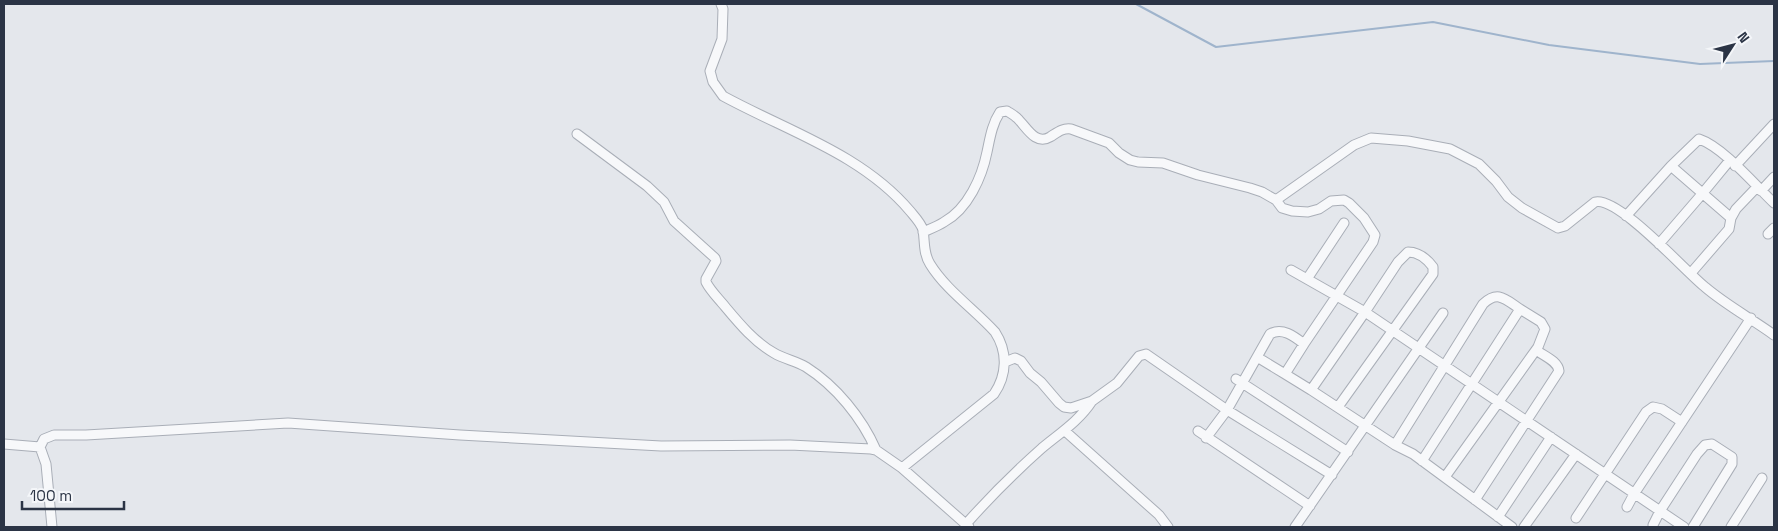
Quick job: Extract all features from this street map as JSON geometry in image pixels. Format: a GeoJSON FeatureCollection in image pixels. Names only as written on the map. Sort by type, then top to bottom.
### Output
{"type":"FeatureCollection","features":[{"type":"Feature","properties":{"kind":"street"},"geometry":{"type":"LineString","coordinates":[[721,4],[723,9],[722,39],[710,70],[713,82],[723,96],[828,149],[884,185],[920,224],[926,256],[931,265],[945,282],[995,332],[1000,342],[1005,362],[998,388],[994,394],[902,468]]}},
{"type":"Feature","properties":{"kind":"street"},"geometry":{"type":"LineString","coordinates":[[923,232],[945,222],[952,216],[976,186],[984,165],[994,120],[1000,112],[1007,111],[1017,118],[1034,137],[1041,140],[1048,138],[1059,130],[1071,129],[1109,143],[1130,160],[1163,163],[1198,175],[1256,190],[1276,200],[1282,208],[1287,210],[1308,212],[1319,209],[1331,201],[1344,200],[1364,218],[1376,235],[1286,374]]}},
{"type":"Feature","properties":{"kind":"street"},"geometry":{"type":"LineString","coordinates":[[1659,244],[1702,194],[1774,124]]}},
{"type":"Feature","properties":{"kind":"street"},"geometry":{"type":"LineString","coordinates":[[577,134],[647,186],[664,202],[674,221],[715,258],[716,261],[706,282],[736,321],[747,333],[775,354],[798,362],[832,388],[866,428],[876,450]]}},
{"type":"Feature","properties":{"kind":"street"},"geometry":{"type":"LineString","coordinates":[[1276,200],[1354,145],[1371,138],[1408,141],[1450,149],[1479,164],[1508,197],[1528,212],[1558,228],[1565,226],[1598,201],[1615,207],[1659,244],[1706,288],[1774,335]]}},
{"type":"Feature","properties":{"kind":"street"},"geometry":{"type":"LineString","coordinates":[[1626,216],[1671,166],[1700,139],[1707,141],[1774,203]]}},
{"type":"Feature","properties":{"kind":"street"},"geometry":{"type":"LineString","coordinates":[[1671,166],[1731,218]]}},
{"type":"Feature","properties":{"kind":"street"},"geometry":{"type":"LineString","coordinates":[[1691,273],[1729,229],[1731,218],[1736,209],[1774,177]]}},
{"type":"Feature","properties":{"kind":"street"},"geometry":{"type":"LineString","coordinates":[[1307,279],[1344,223]]}},
{"type":"Feature","properties":{"kind":"street"},"geometry":{"type":"LineString","coordinates":[[1311,390],[1403,256],[1408,252],[1415,252],[1434,267],[1433,274],[1338,407]]}},
{"type":"Feature","properties":{"kind":"street"},"geometry":{"type":"LineString","coordinates":[[1291,270],[1366,312],[1684,527]]}},
{"type":"Feature","properties":{"kind":"street"},"geometry":{"type":"LineString","coordinates":[[1395,445],[1483,304],[1490,298],[1497,296],[1520,308],[1541,322],[1545,328],[1544,335],[1536,350],[1445,478]]}},
{"type":"Feature","properties":{"kind":"street"},"geometry":{"type":"LineString","coordinates":[[1422,461],[1520,308]]}},
{"type":"Feature","properties":{"kind":"street"},"geometry":{"type":"LineString","coordinates":[[1295,527],[1443,313]]}},
{"type":"Feature","properties":{"kind":"street"},"geometry":{"type":"LineString","coordinates":[[1628,507],[1634,494],[1751,318]]}},
{"type":"Feature","properties":{"kind":"street"},"geometry":{"type":"LineString","coordinates":[[1206,438],[1227,410],[1239,381],[1257,357],[1270,334],[1276,330],[1283,331],[1304,344]]}},
{"type":"Feature","properties":{"kind":"street"},"geometry":{"type":"LineString","coordinates":[[1475,500],[1559,371],[1556,363],[1536,350]]}},
{"type":"Feature","properties":{"kind":"street"},"geometry":{"type":"LineString","coordinates":[[1005,362],[1015,358],[1022,361],[1030,373],[1041,382],[1053,397],[1064,407],[1071,408],[1092,401],[1117,384],[1139,356],[1146,354],[1227,410],[1332,475]]}},
{"type":"Feature","properties":{"kind":"street"},"geometry":{"type":"LineString","coordinates":[[1257,357],[1422,461],[1512,527]]}},
{"type":"Feature","properties":{"kind":"street"},"geometry":{"type":"LineString","coordinates":[[1239,381],[1348,452]]}},
{"type":"Feature","properties":{"kind":"street"},"geometry":{"type":"LineString","coordinates":[[52,527],[46,464],[40,447],[44,439],[54,435],[86,435],[288,423],[661,446],[790,445],[876,450],[902,468],[967,526],[1002,486],[1035,455],[1065,431],[1085,412],[1092,401]]}},
{"type":"Feature","properties":{"kind":"street"},"geometry":{"type":"LineString","coordinates":[[1576,518],[1646,412],[1653,407],[1662,409],[1682,422]]}},
{"type":"Feature","properties":{"kind":"street"},"geometry":{"type":"LineString","coordinates":[[1065,431],[1159,515],[1168,527]]}},
{"type":"Feature","properties":{"kind":"street"},"geometry":{"type":"LineString","coordinates":[[1198,431],[1310,506]]}},
{"type":"Feature","properties":{"kind":"street"},"geometry":{"type":"LineString","coordinates":[[1498,516],[1551,437]]}},
{"type":"Feature","properties":{"kind":"street"},"geometry":{"type":"LineString","coordinates":[[4,444],[40,447]]}},
{"type":"Feature","properties":{"kind":"street"},"geometry":{"type":"LineString","coordinates":[[1653,526],[1660,511],[1698,454],[1705,445],[1712,444],[1732,457],[1732,464],[1693,527]]}},
{"type":"Feature","properties":{"kind":"street"},"geometry":{"type":"LineString","coordinates":[[1524,527],[1576,454]]}},
{"type":"Feature","properties":{"kind":"street"},"geometry":{"type":"LineString","coordinates":[[1731,527],[1762,478]]}},
{"type":"Feature","properties":{"kind":"waterway"},"geometry":{"type":"LineString","coordinates":[[1136,4],[1216,47],[1433,22],[1549,45],[1700,64],[1774,61]]}}]}
